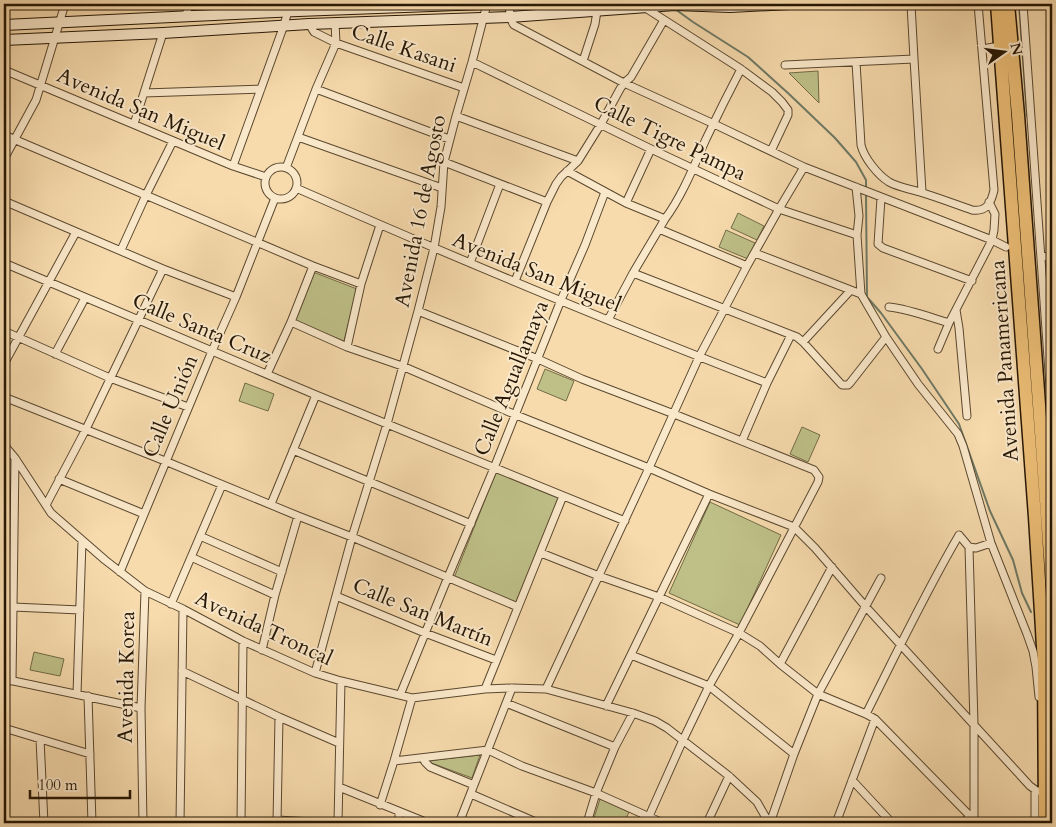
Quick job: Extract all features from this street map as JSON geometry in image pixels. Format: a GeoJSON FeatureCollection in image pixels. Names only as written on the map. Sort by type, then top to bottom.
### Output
{"type":"FeatureCollection","features":[{"type":"Feature","properties":{"kind":"highway","name":"Avenida Panamericana"},"geometry":{"type":"LineString","coordinates":[[997,4],[1044,665],[1044,716],[1040,790],[1045,823]]}},
{"type":"Feature","properties":{"kind":"highway","name":"Avenida Panamericana"},"geometry":{"type":"LineString","coordinates":[[1008,4],[1018,115],[1052,584]]}},
{"type":"Feature","properties":{"kind":"street"},"geometry":{"type":"LineString","coordinates":[[4,159],[36,100],[65,4]]}},
{"type":"Feature","properties":{"kind":"street"},"geometry":{"type":"LineString","coordinates":[[186,16],[189,4]]}},
{"type":"Feature","properties":{"kind":"street"},"geometry":{"type":"LineString","coordinates":[[250,4],[264,12]]}},
{"type":"Feature","properties":{"kind":"street"},"geometry":{"type":"LineString","coordinates":[[4,26],[264,12],[289,8],[485,4]]}},
{"type":"Feature","properties":{"kind":"street","name":"Avenida 16 de Agosto"},"geometry":{"type":"LineString","coordinates":[[315,673],[352,537],[418,311],[434,248],[441,207],[444,162],[449,139],[484,17],[485,4]]}},
{"type":"Feature","properties":{"kind":"street"},"geometry":{"type":"LineString","coordinates":[[509,4],[511,22],[514,25],[624,83],[804,167],[1006,247]]}},
{"type":"Feature","properties":{"kind":"street"},"geometry":{"type":"LineString","coordinates":[[4,40],[164,33],[284,25],[510,16],[598,7],[790,4]]}},
{"type":"Feature","properties":{"kind":"street"},"geometry":{"type":"LineString","coordinates":[[911,4],[922,192]]}},
{"type":"Feature","properties":{"kind":"street"},"geometry":{"type":"LineString","coordinates":[[856,62],[861,146],[866,159],[888,181],[899,186],[972,210],[983,210],[994,190],[978,4]]}},
{"type":"Feature","properties":{"kind":"street"},"geometry":{"type":"LineString","coordinates":[[1024,4],[1052,415]]}},
{"type":"Feature","properties":{"kind":"street"},"geometry":{"type":"LineString","coordinates":[[642,6],[741,69],[772,92],[782,102],[788,110],[788,114],[771,151]]}},
{"type":"Feature","properties":{"kind":"street"},"geometry":{"type":"LineString","coordinates":[[583,61],[595,24],[598,7]]}},
{"type":"Feature","properties":{"kind":"street"},"geometry":{"type":"LineString","coordinates":[[233,166],[262,89],[289,8]]}},
{"type":"Feature","properties":{"kind":"street"},"geometry":{"type":"LineString","coordinates":[[516,281],[556,184],[578,161],[620,89],[632,77],[664,20]]}},
{"type":"Feature","properties":{"kind":"street"},"geometry":{"type":"LineString","coordinates":[[286,168],[336,43],[335,23]]}},
{"type":"Feature","properties":{"kind":"street","name":"Calle Kasani"},"geometry":{"type":"LineString","coordinates":[[309,24],[314,32],[336,43],[464,88]]}},
{"type":"Feature","properties":{"kind":"street"},"geometry":{"type":"LineString","coordinates":[[134,124],[164,33]]}},
{"type":"Feature","properties":{"kind":"street"},"geometry":{"type":"LineString","coordinates":[[982,49],[1000,46]]}},
{"type":"Feature","properties":{"kind":"street"},"geometry":{"type":"LineString","coordinates":[[785,65],[914,58]]}},
{"type":"Feature","properties":{"kind":"street","name":"Calle Tigre Pampa"},"geometry":{"type":"LineString","coordinates":[[472,62],[779,209],[857,235]]}},
{"type":"Feature","properties":{"kind":"street"},"geometry":{"type":"LineString","coordinates":[[608,320],[693,169],[741,69]]}},
{"type":"Feature","properties":{"kind":"street","name":"Avenida San Miguel"},"geometry":{"type":"LineString","coordinates":[[4,70],[266,178]]}},
{"type":"Feature","properties":{"kind":"street"},"geometry":{"type":"LineString","coordinates":[[144,93],[262,89]]}},
{"type":"Feature","properties":{"kind":"street"},"geometry":{"type":"LineString","coordinates":[[316,89],[449,139]]}},
{"type":"Feature","properties":{"kind":"street"},"geometry":{"type":"LineString","coordinates":[[456,116],[578,161]]}},
{"type":"Feature","properties":{"kind":"street"},"geometry":{"type":"LineString","coordinates":[[4,135],[313,266],[361,284]]}},
{"type":"Feature","properties":{"kind":"street"},"geometry":{"type":"LineString","coordinates":[[298,137],[442,188]]}},
{"type":"Feature","properties":{"kind":"street"},"geometry":{"type":"LineString","coordinates":[[121,250],[173,141]]}},
{"type":"Feature","properties":{"kind":"street"},"geometry":{"type":"LineString","coordinates":[[626,203],[651,149]]}},
{"type":"Feature","properties":{"kind":"street"},"geometry":{"type":"LineString","coordinates":[[444,162],[547,202]]}},
{"type":"Feature","properties":{"kind":"street"},"geometry":{"type":"LineString","coordinates":[[281,167],[286,168],[294,174],[296,188],[293,193],[285,198],[275,198],[267,192],[266,178],[272,170],[281,167]]}},
{"type":"Feature","properties":{"kind":"street"},"geometry":{"type":"LineString","coordinates":[[546,689],[699,357],[754,253],[804,167]]}},
{"type":"Feature","properties":{"kind":"street"},"geometry":{"type":"LineString","coordinates":[[568,171],[626,203],[664,219]]}},
{"type":"Feature","properties":{"kind":"street"},"geometry":{"type":"LineString","coordinates":[[470,263],[500,184]]}},
{"type":"Feature","properties":{"kind":"street"},"geometry":{"type":"LineString","coordinates":[[754,253],[861,294],[857,235],[859,216],[856,187]]}},
{"type":"Feature","properties":{"kind":"street","name":"Avenida San Miguel"},"geometry":{"type":"LineString","coordinates":[[296,188],[470,263],[767,383]]}},
{"type":"Feature","properties":{"kind":"street","name":"Calle Aguallamaya"},"geometry":{"type":"LineString","coordinates":[[400,695],[516,415],[605,192]]}},
{"type":"Feature","properties":{"kind":"street","name":"Calle Unión"},"geometry":{"type":"LineString","coordinates":[[120,572],[165,461],[236,297],[275,198]]}},
{"type":"Feature","properties":{"kind":"street"},"geometry":{"type":"LineString","coordinates":[[881,198],[878,244],[883,248],[972,281]]}},
{"type":"Feature","properties":{"kind":"street"},"geometry":{"type":"LineString","coordinates":[[4,201],[163,269],[236,297]]}},
{"type":"Feature","properties":{"kind":"street"},"geometry":{"type":"LineString","coordinates":[[938,349],[949,323],[992,240],[994,214],[989,202]]}},
{"type":"Feature","properties":{"kind":"street"},"geometry":{"type":"LineString","coordinates":[[347,347],[361,284],[380,225]]}},
{"type":"Feature","properties":{"kind":"street"},"geometry":{"type":"LineString","coordinates":[[659,229],[747,266]]}},
{"type":"Feature","properties":{"kind":"street"},"geometry":{"type":"LineString","coordinates":[[4,364],[76,232]]}},
{"type":"Feature","properties":{"kind":"street"},"geometry":{"type":"LineString","coordinates":[[1042,255],[1052,259]]}},
{"type":"Feature","properties":{"kind":"street","name":"Calle Santa Cruz"},"geometry":{"type":"LineString","coordinates":[[4,263],[316,395],[625,521]]}},
{"type":"Feature","properties":{"kind":"street"},"geometry":{"type":"LineString","coordinates":[[268,374],[313,266]]}},
{"type":"Feature","properties":{"kind":"street"},"geometry":{"type":"LineString","coordinates":[[46,505],[86,429],[163,269]]}},
{"type":"Feature","properties":{"kind":"street"},"geometry":{"type":"LineString","coordinates":[[633,273],[797,337],[842,385],[846,386],[850,383],[886,337]]}},
{"type":"Feature","properties":{"kind":"street"},"geometry":{"type":"LineString","coordinates":[[803,342],[850,290]]}},
{"type":"Feature","properties":{"kind":"street","name":"Avenida Panamericana"},"geometry":{"type":"LineString","coordinates":[[861,294],[886,337],[918,384],[958,434],[991,543],[1030,643],[1036,667],[1039,703],[1044,716]]}},
{"type":"Feature","properties":{"kind":"street"},"geometry":{"type":"LineString","coordinates":[[55,354],[84,298]]}},
{"type":"Feature","properties":{"kind":"street"},"geometry":{"type":"LineString","coordinates":[[889,307],[910,311],[949,323]]}},
{"type":"Feature","properties":{"kind":"street"},"geometry":{"type":"LineString","coordinates":[[956,309],[967,416]]}},
{"type":"Feature","properties":{"kind":"street"},"geometry":{"type":"LineString","coordinates":[[418,311],[538,359],[582,379],[814,470],[817,474],[818,482],[709,686],[647,820]]}},
{"type":"Feature","properties":{"kind":"street"},"geometry":{"type":"LineString","coordinates":[[291,322],[347,347],[402,366],[516,415],[794,527],[1030,786],[1040,790],[1035,823]]}},
{"type":"Feature","properties":{"kind":"street"},"geometry":{"type":"LineString","coordinates":[[4,332],[110,378],[188,407]]}},
{"type":"Feature","properties":{"kind":"street"},"geometry":{"type":"LineString","coordinates":[[742,441],[767,383],[791,335]]}},
{"type":"Feature","properties":{"kind":"street"},"geometry":{"type":"LineString","coordinates":[[271,504],[316,395]]}},
{"type":"Feature","properties":{"kind":"street"},"geometry":{"type":"LineString","coordinates":[[4,397],[352,537],[518,607]]}},
{"type":"Feature","properties":{"kind":"street","name":"Avenida Troncal"},"geometry":{"type":"LineString","coordinates":[[4,445],[51,513],[82,541],[145,591],[243,641],[315,673],[340,681],[412,698],[485,688],[546,689],[633,713],[655,721],[667,728],[729,776],[757,802],[770,823]]}},
{"type":"Feature","properties":{"kind":"street"},"geometry":{"type":"LineString","coordinates":[[293,450],[471,524]]}},
{"type":"Feature","properties":{"kind":"street"},"geometry":{"type":"LineString","coordinates":[[10,455],[13,607],[12,681]]}},
{"type":"Feature","properties":{"kind":"street"},"geometry":{"type":"LineString","coordinates":[[59,479],[144,514]]}},
{"type":"Feature","properties":{"kind":"street"},"geometry":{"type":"LineString","coordinates":[[170,604],[222,485]]}},
{"type":"Feature","properties":{"kind":"street"},"geometry":{"type":"LineString","coordinates":[[606,706],[709,494]]}},
{"type":"Feature","properties":{"kind":"street"},"geometry":{"type":"LineString","coordinates":[[485,688],[563,496]]}},
{"type":"Feature","properties":{"kind":"street"},"geometry":{"type":"LineString","coordinates":[[262,650],[275,595],[298,516]]}},
{"type":"Feature","properties":{"kind":"street"},"geometry":{"type":"LineString","coordinates":[[866,714],[959,535],[969,547],[974,724],[972,820]]}},
{"type":"Feature","properties":{"kind":"street"},"geometry":{"type":"LineString","coordinates":[[200,536],[282,572]]}},
{"type":"Feature","properties":{"kind":"street"},"geometry":{"type":"LineString","coordinates":[[77,694],[82,541]]}},
{"type":"Feature","properties":{"kind":"street"},"geometry":{"type":"LineString","coordinates":[[969,547],[976,548],[991,543]]}},
{"type":"Feature","properties":{"kind":"street"},"geometry":{"type":"LineString","coordinates":[[541,553],[659,597],[739,632],[760,646],[818,694],[875,719],[972,820]]}},
{"type":"Feature","properties":{"kind":"street"},"geometry":{"type":"LineString","coordinates":[[191,557],[275,595]]}},
{"type":"Feature","properties":{"kind":"street"},"geometry":{"type":"LineString","coordinates":[[780,664],[832,567]]}},
{"type":"Feature","properties":{"kind":"street"},"geometry":{"type":"LineString","coordinates":[[770,823],[794,754],[818,694],[881,578]]}},
{"type":"Feature","properties":{"kind":"street","name":"Avenida Korea"},"geometry":{"type":"LineString","coordinates":[[143,823],[141,708],[145,591]]}},
{"type":"Feature","properties":{"kind":"street","name":"Calle San Martín"},"geometry":{"type":"LineString","coordinates":[[336,596],[496,660]]}},
{"type":"Feature","properties":{"kind":"street"},"geometry":{"type":"LineString","coordinates":[[13,607],[80,610]]}},
{"type":"Feature","properties":{"kind":"street"},"geometry":{"type":"LineString","coordinates":[[180,823],[183,610]]}},
{"type":"Feature","properties":{"kind":"street"},"geometry":{"type":"LineString","coordinates":[[241,823],[243,641]]}},
{"type":"Feature","properties":{"kind":"street"},"geometry":{"type":"LineString","coordinates":[[631,655],[709,686],[794,754]]}},
{"type":"Feature","properties":{"kind":"street"},"geometry":{"type":"LineString","coordinates":[[182,670],[279,717],[339,743]]}},
{"type":"Feature","properties":{"kind":"street"},"geometry":{"type":"LineString","coordinates":[[4,679],[141,708]]}},
{"type":"Feature","properties":{"kind":"street"},"geometry":{"type":"LineString","coordinates":[[338,823],[340,681]]}},
{"type":"Feature","properties":{"kind":"street"},"geometry":{"type":"LineString","coordinates":[[460,823],[512,688]]}},
{"type":"Feature","properties":{"kind":"street"},"geometry":{"type":"LineString","coordinates":[[88,696],[92,823]]}},
{"type":"Feature","properties":{"kind":"street"},"geometry":{"type":"LineString","coordinates":[[380,805],[412,698]]}},
{"type":"Feature","properties":{"kind":"street"},"geometry":{"type":"LineString","coordinates":[[506,703],[615,747]]}},
{"type":"Feature","properties":{"kind":"street"},"geometry":{"type":"LineString","coordinates":[[586,823],[615,747],[633,713]]}},
{"type":"Feature","properties":{"kind":"street"},"geometry":{"type":"LineString","coordinates":[[279,717],[277,822],[330,823]]}},
{"type":"Feature","properties":{"kind":"street"},"geometry":{"type":"LineString","coordinates":[[838,822],[875,719]]}},
{"type":"Feature","properties":{"kind":"street"},"geometry":{"type":"LineString","coordinates":[[4,728],[90,754]]}},
{"type":"Feature","properties":{"kind":"street"},"geometry":{"type":"LineString","coordinates":[[40,739],[44,823]]}},
{"type":"Feature","properties":{"kind":"street"},"geometry":{"type":"LineString","coordinates":[[394,761],[488,750],[522,766],[596,793],[647,820],[663,823]]}},
{"type":"Feature","properties":{"kind":"street"},"geometry":{"type":"LineString","coordinates":[[423,758],[430,767],[474,785]]}},
{"type":"Feature","properties":{"kind":"street"},"geometry":{"type":"LineString","coordinates":[[707,823],[729,776]]}},
{"type":"Feature","properties":{"kind":"street"},"geometry":{"type":"LineString","coordinates":[[852,780],[892,823]]}},
{"type":"Feature","properties":{"kind":"street"},"geometry":{"type":"LineString","coordinates":[[339,786],[380,805],[428,823]]}},
{"type":"Feature","properties":{"kind":"street"},"geometry":{"type":"LineString","coordinates":[[471,794],[538,823]]}},
{"type":"Feature","properties":{"kind":"street"},"geometry":{"type":"LineString","coordinates":[[399,812],[399,823]]}},
{"type":"Feature","properties":{"kind":"street"},"geometry":{"type":"LineString","coordinates":[[963,823],[972,820]]}},
{"type":"Feature","properties":{"kind":"green space"},"geometry":{"type":"Polygon","coordinates":[[[818,71],[819,103],[789,73],[818,71]]]}},
{"type":"Feature","properties":{"kind":"green space"},"geometry":{"type":"Polygon","coordinates":[[[738,213],[764,226],[757,240],[731,228],[738,213]]]}},
{"type":"Feature","properties":{"kind":"green space"},"geometry":{"type":"Polygon","coordinates":[[[726,230],[755,243],[748,259],[719,247],[726,230]]]}},
{"type":"Feature","properties":{"kind":"green space"},"geometry":{"type":"Polygon","coordinates":[[[313,272],[357,289],[344,341],[295,321],[313,272]]]}},
{"type":"Feature","properties":{"kind":"green space"},"geometry":{"type":"Polygon","coordinates":[[[545,369],[574,381],[566,401],[537,389],[545,369]]]}},
{"type":"Feature","properties":{"kind":"green space"},"geometry":{"type":"Polygon","coordinates":[[[245,383],[274,394],[268,411],[239,401],[245,383]]]}},
{"type":"Feature","properties":{"kind":"green space"},"geometry":{"type":"Polygon","coordinates":[[[802,427],[820,435],[808,462],[790,454],[802,427]]]}},
{"type":"Feature","properties":{"kind":"green space"},"geometry":{"type":"Polygon","coordinates":[[[496,472],[559,498],[517,603],[454,578],[496,472]]]}},
{"type":"Feature","properties":{"kind":"green space"},"geometry":{"type":"Polygon","coordinates":[[[710,502],[781,535],[740,625],[669,593],[710,502]]]}},
{"type":"Feature","properties":{"kind":"green space"},"geometry":{"type":"Polygon","coordinates":[[[34,652],[64,659],[60,676],[30,670],[34,652]]]}},
{"type":"Feature","properties":{"kind":"green space"},"geometry":{"type":"Polygon","coordinates":[[[480,755],[472,778],[426,761],[480,755]]]}},
{"type":"Feature","properties":{"kind":"green space"},"geometry":{"type":"Polygon","coordinates":[[[600,799],[629,812],[624,823],[598,823],[593,821],[600,799]]]}},
{"type":"Feature","properties":{"kind":"waterway"},"geometry":{"type":"LineString","coordinates":[[1019,4],[1027,116]]}},
{"type":"Feature","properties":{"kind":"waterway"},"geometry":{"type":"LineString","coordinates":[[675,9],[748,57],[789,94],[835,138],[856,162],[866,180],[866,189]]}},
{"type":"Feature","properties":{"kind":"waterway"},"geometry":{"type":"LineString","coordinates":[[866,194],[867,297],[922,369],[959,424],[990,511],[1013,560],[1022,593],[1031,612]]}}]}
